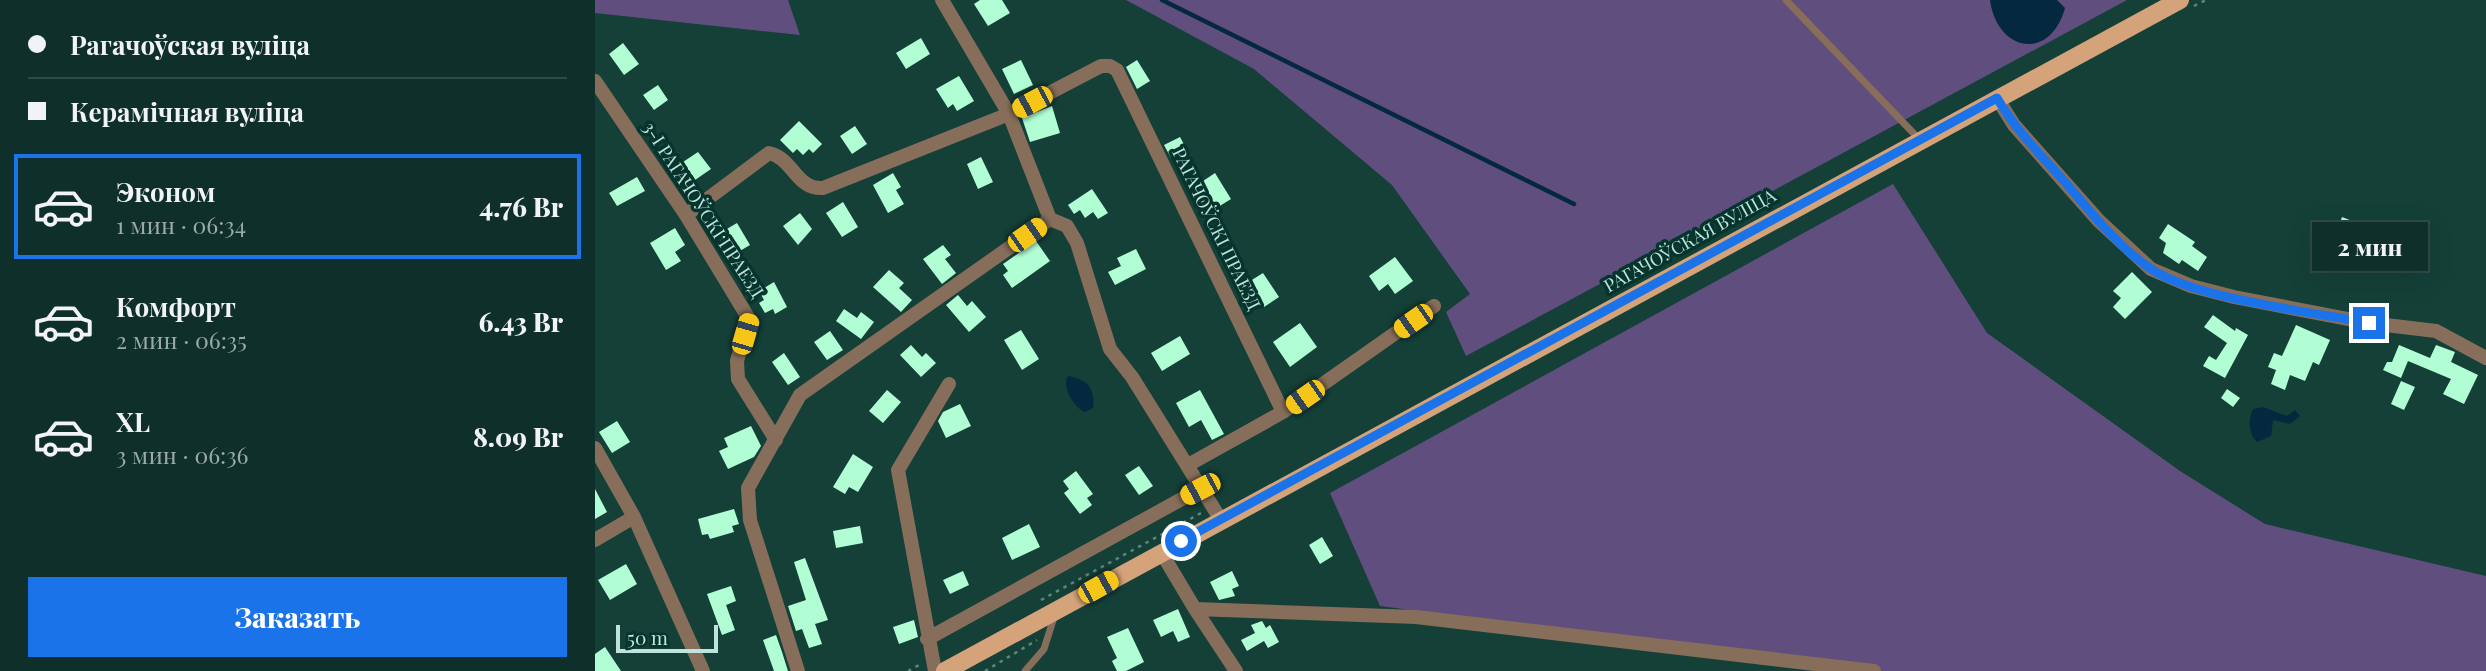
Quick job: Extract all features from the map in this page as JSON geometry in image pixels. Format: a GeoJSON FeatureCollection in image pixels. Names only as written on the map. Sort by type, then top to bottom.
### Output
{"type":"FeatureCollection","features":[{"type":"Feature","properties":{"kind":"main road","name":"РАГАЧОЎСКАЯ ВУЛІЦА"},"geometry":{"type":"LineString","coordinates":[[945,671],[2180,0]]}},
{"type":"Feature","properties":{"kind":"street"},"geometry":{"type":"LineString","coordinates":[[941,0],[1009,114],[1050,219],[1067,226],[1077,243],[1110,349],[1132,377],[1221,520]]}},
{"type":"Feature","properties":{"kind":"street","name":"РАГАЧОЎСКІ ПРАЕЗД"},"geometry":{"type":"LineString","coordinates":[[1009,114],[1101,66],[1110,66],[1117,70],[1283,412]]}},
{"type":"Feature","properties":{"kind":"street","name":"3-І РАГАЧОЎСКІ ПРАЕЗД"},"geometry":{"type":"LineString","coordinates":[[595,81],[686,215],[749,319],[737,360],[738,379],[776,440]]}},
{"type":"Feature","properties":{"kind":"street"},"geometry":{"type":"LineString","coordinates":[[1997,98],[2014,125],[2099,221],[2151,269],[2191,286],[2234,298],[2369,323],[2436,331],[2486,358]]}},
{"type":"Feature","properties":{"kind":"street"},"geometry":{"type":"LineString","coordinates":[[686,215],[769,153],[778,155],[804,184],[812,189],[823,188],[1009,114]]}},
{"type":"Feature","properties":{"kind":"street"},"geometry":{"type":"LineString","coordinates":[[798,671],[750,520],[748,488],[800,396],[1050,219]]}},
{"type":"Feature","properties":{"kind":"street"},"geometry":{"type":"LineString","coordinates":[[1188,465],[1283,412],[1434,306]]}},
{"type":"Feature","properties":{"kind":"street"},"geometry":{"type":"LineString","coordinates":[[935,671],[898,470],[949,384]]}},
{"type":"Feature","properties":{"kind":"street"},"geometry":{"type":"LineString","coordinates":[[595,448],[634,517],[703,671]]}},
{"type":"Feature","properties":{"kind":"street"},"geometry":{"type":"LineString","coordinates":[[927,639],[1200,489]]}},
{"type":"Feature","properties":{"kind":"street"},"geometry":{"type":"LineString","coordinates":[[595,540],[634,517]]}},
{"type":"Feature","properties":{"kind":"street"},"geometry":{"type":"LineString","coordinates":[[1161,552],[1236,671]]}},
{"type":"Feature","properties":{"kind":"street"},"geometry":{"type":"LineString","coordinates":[[1195,609],[1416,617],[1874,671]]}},
{"type":"Feature","properties":{"kind":"lane"},"geometry":{"type":"LineString","coordinates":[[1786,0],[1920,140]]}},
{"type":"Feature","properties":{"kind":"lane"},"geometry":{"type":"LineString","coordinates":[[1025,671],[1044,649],[1056,610]]}},
{"type":"Feature","properties":{"kind":"shaded area"},"geometry":{"type":"Polygon","coordinates":[[[595,0],[788,0],[800,35],[595,13],[595,0]]]}},
{"type":"Feature","properties":{"kind":"shaded area"},"geometry":{"type":"Polygon","coordinates":[[[1126,0],[2127,0],[1466,356],[1446,312],[1470,294],[1392,185],[1254,69],[1126,0]]]}},
{"type":"Feature","properties":{"kind":"shaded area"},"geometry":{"type":"Polygon","coordinates":[[[1893,184],[1987,333],[2180,471],[2265,524],[2486,576],[2486,671],[1879,671],[1380,606],[1330,493],[1893,184]]]}},
{"type":"Feature","properties":{"kind":"water"},"geometry":{"type":"Polygon","coordinates":[[[1990,0],[2057,0],[2065,8],[2058,25],[2048,37],[2037,43],[2025,44],[2013,40],[2003,31],[1990,0]]]}},
{"type":"Feature","properties":{"kind":"water"},"geometry":{"type":"Polygon","coordinates":[[[1068,376],[1089,386],[1093,395],[1093,408],[1085,412],[1073,401],[1067,391],[1068,376]]]}},
{"type":"Feature","properties":{"kind":"water"},"geometry":{"type":"Polygon","coordinates":[[[2263,407],[2287,416],[2295,410],[2300,416],[2290,424],[2273,420],[2271,436],[2257,442],[2250,431],[2250,418],[2253,409],[2263,407]]]}},
{"type":"Feature","properties":{"kind":"building"},"geometry":{"type":"Polygon","coordinates":[[[980,0],[1002,0],[1010,13],[988,26],[974,4],[980,0]]]}},
{"type":"Feature","properties":{"kind":"building"},"geometry":{"type":"Polygon","coordinates":[[[921,38],[930,54],[906,69],[896,53],[921,38]]]}},
{"type":"Feature","properties":{"kind":"building"},"geometry":{"type":"Polygon","coordinates":[[[623,43],[639,64],[624,75],[609,54],[623,43]]]}},
{"type":"Feature","properties":{"kind":"building"},"geometry":{"type":"Polygon","coordinates":[[[1021,60],[1033,85],[1014,94],[1002,69],[1021,60]]]}},
{"type":"Feature","properties":{"kind":"building"},"geometry":{"type":"Polygon","coordinates":[[[1137,60],[1150,81],[1137,89],[1126,67],[1137,60]]]}},
{"type":"Feature","properties":{"kind":"building"},"geometry":{"type":"Polygon","coordinates":[[[959,76],[974,101],[957,111],[953,104],[948,108],[936,89],[959,76]]]}},
{"type":"Feature","properties":{"kind":"building"},"geometry":{"type":"Polygon","coordinates":[[[658,85],[668,100],[654,110],[643,95],[658,85]]]}},
{"type":"Feature","properties":{"kind":"building"},"geometry":{"type":"Polygon","coordinates":[[[1052,106],[1060,133],[1030,142],[1022,118],[1052,106]]]}},
{"type":"Feature","properties":{"kind":"building"},"geometry":{"type":"Polygon","coordinates":[[[799,121],[822,144],[813,153],[809,149],[803,155],[797,149],[793,153],[780,140],[799,121]]]}},
{"type":"Feature","properties":{"kind":"building"},"geometry":{"type":"Polygon","coordinates":[[[855,126],[867,144],[852,154],[840,136],[855,126]]]}},
{"type":"Feature","properties":{"kind":"building"},"geometry":{"type":"Polygon","coordinates":[[[1180,137],[1187,150],[1171,158],[1164,145],[1180,137]]]}},
{"type":"Feature","properties":{"kind":"building"},"geometry":{"type":"Polygon","coordinates":[[[698,152],[711,169],[695,180],[683,162],[698,152]]]}},
{"type":"Feature","properties":{"kind":"building"},"geometry":{"type":"Polygon","coordinates":[[[981,157],[993,182],[978,189],[967,164],[981,157]]]}},
{"type":"Feature","properties":{"kind":"building"},"geometry":{"type":"Polygon","coordinates":[[[893,173],[901,187],[896,190],[904,204],[888,213],[873,185],[893,173]]]}},
{"type":"Feature","properties":{"kind":"building"},"geometry":{"type":"Polygon","coordinates":[[[1215,173],[1231,199],[1210,212],[1205,204],[1201,206],[1194,187],[1215,173]]]}},
{"type":"Feature","properties":{"kind":"building"},"geometry":{"type":"Polygon","coordinates":[[[637,177],[645,191],[617,206],[609,193],[637,177]]]}},
{"type":"Feature","properties":{"kind":"building"},"geometry":{"type":"Polygon","coordinates":[[[1092,189],[1108,213],[1098,219],[1093,212],[1085,218],[1080,210],[1074,214],[1068,205],[1092,189]]]}},
{"type":"Feature","properties":{"kind":"building"},"geometry":{"type":"Polygon","coordinates":[[[843,202],[858,227],[842,237],[826,213],[843,202]]]}},
{"type":"Feature","properties":{"kind":"building"},"geometry":{"type":"Polygon","coordinates":[[[800,213],[812,229],[798,245],[783,226],[800,213]]]}},
{"type":"Feature","properties":{"kind":"building"},"geometry":{"type":"Polygon","coordinates":[[[2342,217],[2360,224],[2351,246],[2334,239],[2342,217]]]}},
{"type":"Feature","properties":{"kind":"building"},"geometry":{"type":"Polygon","coordinates":[[[737,223],[750,245],[728,258],[718,242],[724,239],[720,233],[737,223]]]}},
{"type":"Feature","properties":{"kind":"building"},"geometry":{"type":"Polygon","coordinates":[[[2168,224],[2195,242],[2192,246],[2207,257],[2198,271],[2182,260],[2179,264],[2163,253],[2166,243],[2159,238],[2168,224]]]}},
{"type":"Feature","properties":{"kind":"building"},"geometry":{"type":"Polygon","coordinates":[[[675,228],[685,245],[675,252],[681,261],[666,270],[650,243],[675,228]]]}},
{"type":"Feature","properties":{"kind":"building"},"geometry":{"type":"Polygon","coordinates":[[[1036,241],[1050,261],[1012,288],[1003,275],[1008,271],[1003,264],[1036,241]]]}},
{"type":"Feature","properties":{"kind":"building"},"geometry":{"type":"Polygon","coordinates":[[[943,245],[951,255],[945,259],[956,273],[942,284],[923,259],[943,245]]]}},
{"type":"Feature","properties":{"kind":"building"},"geometry":{"type":"Polygon","coordinates":[[[1136,249],[1146,269],[1115,285],[1108,272],[1121,266],[1117,258],[1136,249]]]}},
{"type":"Feature","properties":{"kind":"building"},"geometry":{"type":"Polygon","coordinates":[[[1395,257],[1413,281],[1395,294],[1388,284],[1379,291],[1369,276],[1395,257]]]}},
{"type":"Feature","properties":{"kind":"building"},"geometry":{"type":"Polygon","coordinates":[[[889,270],[904,283],[899,288],[912,300],[901,312],[873,287],[889,270]]]}},
{"type":"Feature","properties":{"kind":"building"},"geometry":{"type":"Polygon","coordinates":[[[2132,272],[2152,292],[2125,319],[2113,307],[2121,298],[2113,291],[2132,272]]]}},
{"type":"Feature","properties":{"kind":"building"},"geometry":{"type":"Polygon","coordinates":[[[1263,273],[1279,297],[1264,307],[1260,301],[1251,307],[1239,288],[1263,273]]]}},
{"type":"Feature","properties":{"kind":"building"},"geometry":{"type":"Polygon","coordinates":[[[774,282],[787,307],[775,314],[773,309],[765,313],[759,303],[764,300],[759,291],[774,282]]]}},
{"type":"Feature","properties":{"kind":"building"},"geometry":{"type":"Polygon","coordinates":[[[958,295],[967,306],[972,301],[986,317],[969,332],[946,305],[958,295]]]}},
{"type":"Feature","properties":{"kind":"building"},"geometry":{"type":"Polygon","coordinates":[[[844,309],[857,318],[861,312],[874,322],[861,339],[836,321],[844,309]]]}},
{"type":"Feature","properties":{"kind":"building"},"geometry":{"type":"Polygon","coordinates":[[[2213,315],[2235,331],[2236,328],[2248,335],[2225,378],[2203,366],[2209,356],[2216,360],[2227,343],[2204,327],[2213,315]]]}},
{"type":"Feature","properties":{"kind":"building"},"geometry":{"type":"Polygon","coordinates":[[[1300,323],[1317,347],[1290,367],[1273,342],[1300,323]]]}},
{"type":"Feature","properties":{"kind":"building"},"geometry":{"type":"Polygon","coordinates":[[[2296,325],[2330,340],[2319,365],[2313,362],[2305,381],[2290,375],[2285,390],[2271,384],[2276,370],[2268,367],[2274,353],[2282,356],[2296,325]]]}},
{"type":"Feature","properties":{"kind":"building"},"geometry":{"type":"Polygon","coordinates":[[[1021,330],[1039,359],[1022,370],[1004,340],[1021,330]]]}},
{"type":"Feature","properties":{"kind":"building"},"geometry":{"type":"Polygon","coordinates":[[[830,331],[843,350],[827,360],[814,342],[830,331]]]}},
{"type":"Feature","properties":{"kind":"building"},"geometry":{"type":"Polygon","coordinates":[[[1180,336],[1190,354],[1162,371],[1151,353],[1180,336]]]}},
{"type":"Feature","properties":{"kind":"building"},"geometry":{"type":"Polygon","coordinates":[[[911,345],[922,357],[926,353],[936,363],[921,377],[900,355],[911,345]]]}},
{"type":"Feature","properties":{"kind":"building"},"geometry":{"type":"Polygon","coordinates":[[[2399,345],[2430,358],[2436,345],[2455,352],[2451,362],[2478,375],[2464,404],[2443,394],[2451,379],[2408,361],[2401,378],[2383,370],[2387,362],[2392,362],[2399,345]]]}},
{"type":"Feature","properties":{"kind":"building"},"geometry":{"type":"Polygon","coordinates":[[[784,353],[800,377],[788,385],[772,362],[784,353]]]}},
{"type":"Feature","properties":{"kind":"building"},"geometry":{"type":"Polygon","coordinates":[[[2401,381],[2415,387],[2404,410],[2391,404],[2401,381]]]}},
{"type":"Feature","properties":{"kind":"building"},"geometry":{"type":"Polygon","coordinates":[[[2227,389],[2240,398],[2233,407],[2221,398],[2227,389]]]}},
{"type":"Feature","properties":{"kind":"building"},"geometry":{"type":"Polygon","coordinates":[[[887,390],[901,402],[883,423],[869,411],[887,390]]]}},
{"type":"Feature","properties":{"kind":"building"},"geometry":{"type":"Polygon","coordinates":[[[1200,390],[1224,434],[1212,440],[1201,420],[1189,427],[1176,403],[1200,390]]]}},
{"type":"Feature","properties":{"kind":"building"},"geometry":{"type":"Polygon","coordinates":[[[960,404],[971,426],[946,438],[938,421],[943,412],[960,404]]]}},
{"type":"Feature","properties":{"kind":"building"},"geometry":{"type":"Polygon","coordinates":[[[617,421],[630,442],[612,453],[599,432],[617,421]]]}},
{"type":"Feature","properties":{"kind":"building"},"geometry":{"type":"Polygon","coordinates":[[[751,426],[761,446],[754,457],[728,469],[719,451],[728,447],[724,438],[751,426]]]}},
{"type":"Feature","properties":{"kind":"building"},"geometry":{"type":"Polygon","coordinates":[[[853,454],[873,467],[858,492],[849,487],[845,494],[833,487],[853,454]]]}},
{"type":"Feature","properties":{"kind":"building"},"geometry":{"type":"Polygon","coordinates":[[[1139,466],[1153,486],[1139,495],[1125,475],[1139,466]]]}},
{"type":"Feature","properties":{"kind":"building"},"geometry":{"type":"Polygon","coordinates":[[[1076,471],[1093,494],[1087,498],[1092,505],[1080,514],[1064,493],[1069,489],[1063,481],[1076,471]]]}},
{"type":"Feature","properties":{"kind":"building"},"geometry":{"type":"Polygon","coordinates":[[[595,489],[607,512],[595,519],[595,489]]]}},
{"type":"Feature","properties":{"kind":"building"},"geometry":{"type":"Polygon","coordinates":[[[734,509],[739,524],[732,526],[734,532],[710,539],[708,534],[702,535],[698,519],[734,509]]]}},
{"type":"Feature","properties":{"kind":"building"},"geometry":{"type":"Polygon","coordinates":[[[1029,524],[1040,547],[1012,560],[1002,538],[1029,524]]]}},
{"type":"Feature","properties":{"kind":"building"},"geometry":{"type":"Polygon","coordinates":[[[860,526],[863,543],[836,548],[833,531],[860,526]]]}},
{"type":"Feature","properties":{"kind":"building"},"geometry":{"type":"Polygon","coordinates":[[[1322,537],[1333,556],[1320,564],[1309,545],[1322,537]]]}},
{"type":"Feature","properties":{"kind":"building"},"geometry":{"type":"Polygon","coordinates":[[[805,558],[828,620],[815,624],[822,644],[809,648],[802,629],[796,631],[788,606],[806,600],[794,562],[805,558]]]}},
{"type":"Feature","properties":{"kind":"building"},"geometry":{"type":"Polygon","coordinates":[[[626,564],[637,584],[610,600],[598,580],[626,564]]]}},
{"type":"Feature","properties":{"kind":"building"},"geometry":{"type":"Polygon","coordinates":[[[963,571],[969,585],[950,594],[943,580],[963,571]]]}},
{"type":"Feature","properties":{"kind":"building"},"geometry":{"type":"Polygon","coordinates":[[[1232,571],[1239,586],[1232,589],[1235,596],[1219,600],[1210,582],[1232,571]]]}},
{"type":"Feature","properties":{"kind":"building"},"geometry":{"type":"Polygon","coordinates":[[[731,586],[736,601],[726,605],[735,630],[722,635],[707,594],[731,586]]]}},
{"type":"Feature","properties":{"kind":"building"},"geometry":{"type":"Polygon","coordinates":[[[1178,609],[1190,637],[1178,642],[1173,631],[1161,637],[1153,620],[1178,609]]]}},
{"type":"Feature","properties":{"kind":"building"},"geometry":{"type":"Polygon","coordinates":[[[914,620],[918,637],[899,644],[893,627],[914,620]]]}},
{"type":"Feature","properties":{"kind":"building"},"geometry":{"type":"Polygon","coordinates":[[[1262,621],[1266,628],[1270,625],[1279,642],[1268,648],[1264,641],[1247,651],[1241,640],[1255,633],[1251,625],[1262,621]]]}},
{"type":"Feature","properties":{"kind":"building"},"geometry":{"type":"Polygon","coordinates":[[[1128,628],[1144,662],[1126,671],[1117,671],[1112,661],[1117,658],[1107,637],[1128,628]]]}},
{"type":"Feature","properties":{"kind":"building"},"geometry":{"type":"Polygon","coordinates":[[[776,635],[788,671],[774,671],[763,640],[776,635]]]}},
{"type":"Feature","properties":{"kind":"building"},"geometry":{"type":"Polygon","coordinates":[[[605,647],[621,671],[595,671],[595,654],[605,647]]]}},
{"type":"Feature","properties":{"kind":"waterway"},"geometry":{"type":"LineString","coordinates":[[1162,0],[1574,204]]}},
{"type":"Feature","properties":{"kind":"route"},"geometry":{"type":"LineString","coordinates":[[1181,541],[1997,98],[2014,125],[2099,221],[2151,269],[2191,286],[2234,298],[2369,323]]}}]}
